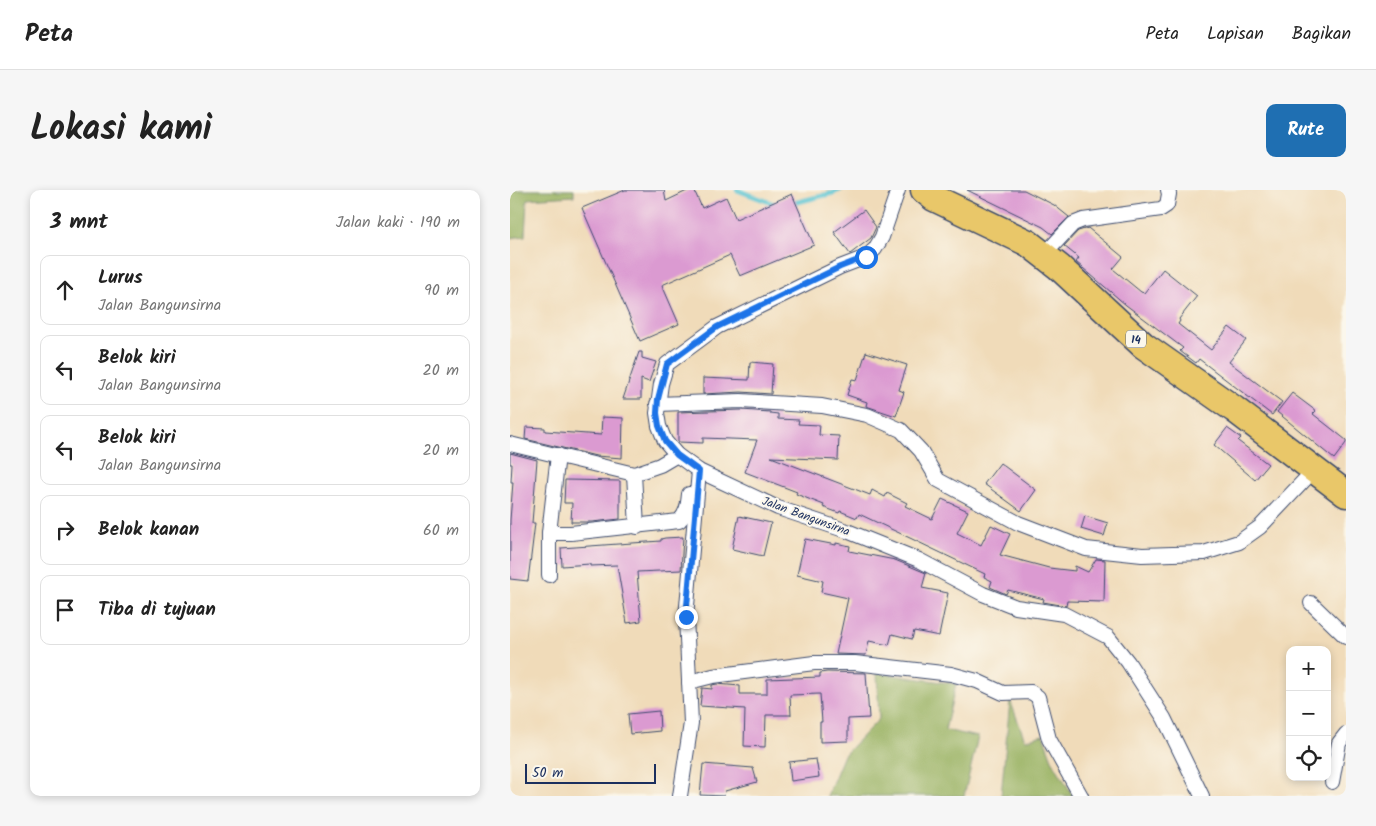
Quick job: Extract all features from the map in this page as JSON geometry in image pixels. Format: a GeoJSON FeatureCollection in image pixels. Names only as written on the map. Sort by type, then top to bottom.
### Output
{"type":"FeatureCollection","features":[{"type":"Feature","properties":{"kind":"highway","name":"14"},"geometry":{"type":"LineString","coordinates":[[924,190],[934,198],[1028,243],[1059,267],[1143,345],[1234,409],[1346,494]]}},
{"type":"Feature","properties":{"kind":"street","name":"Jalan Bangunsirna"},"geometry":{"type":"LineString","coordinates":[[898,190],[882,237],[875,249],[866,257],[840,267],[717,327],[667,364],[657,404],[659,426],[665,441],[677,455],[696,469],[778,508],[847,531],[919,560],[983,594],[1016,607],[1064,614],[1108,637],[1128,662],[1164,718],[1202,796]]}},
{"type":"Feature","properties":{"kind":"street"},"geometry":{"type":"LineString","coordinates":[[1044,256],[1073,224],[1083,220],[1161,209],[1167,205],[1168,190]]}},
{"type":"Feature","properties":{"kind":"street"},"geometry":{"type":"LineString","coordinates":[[657,404],[741,401],[822,406],[867,416],[901,430],[922,451],[938,480],[1018,523],[1086,549],[1142,555],[1204,553],[1239,542],[1260,527],[1314,470]]}},
{"type":"Feature","properties":{"kind":"street"},"geometry":{"type":"LineString","coordinates":[[510,444],[634,474],[660,465],[677,455]]}},
{"type":"Feature","properties":{"kind":"street"},"geometry":{"type":"LineString","coordinates":[[549,574],[549,533],[558,455]]}},
{"type":"Feature","properties":{"kind":"street"},"geometry":{"type":"LineString","coordinates":[[549,533],[637,527],[679,521],[684,516],[687,508],[696,469]]}},
{"type":"Feature","properties":{"kind":"street"},"geometry":{"type":"LineString","coordinates":[[680,796],[691,723],[686,617],[696,469]]}},
{"type":"Feature","properties":{"kind":"street"},"geometry":{"type":"LineString","coordinates":[[634,474],[637,527]]}},
{"type":"Feature","properties":{"kind":"street"},"geometry":{"type":"LineString","coordinates":[[1311,603],[1346,637]]}},
{"type":"Feature","properties":{"kind":"street"},"geometry":{"type":"LineString","coordinates":[[689,682],[713,676],[814,663],[855,663],[951,674],[977,681],[1003,693],[1031,692],[1038,697],[1049,739],[1081,796]]}},
{"type":"Feature","properties":{"kind":"street"},"geometry":{"type":"LineString","coordinates":[[1332,782],[1339,742],[1346,734]]}},
{"type":"Feature","properties":{"kind":"green space"},"geometry":{"type":"Polygon","coordinates":[[[510,190],[574,190],[574,196],[527,199],[525,236],[510,238],[510,190]]]}},
{"type":"Feature","properties":{"kind":"green space"},"geometry":{"type":"Polygon","coordinates":[[[877,673],[956,684],[945,730],[978,737],[964,796],[827,796],[844,755],[879,719],[877,673]]]}},
{"type":"Feature","properties":{"kind":"green space"},"geometry":{"type":"Polygon","coordinates":[[[1010,700],[1025,740],[1043,735],[1053,762],[1073,796],[1001,796],[1010,700]]]}},
{"type":"Feature","properties":{"kind":"building"},"geometry":{"type":"Polygon","coordinates":[[[625,190],[664,190],[666,201],[689,190],[694,190],[702,208],[726,197],[736,219],[792,194],[814,245],[740,276],[730,255],[662,285],[679,324],[640,341],[582,208],[625,190]]]}},
{"type":"Feature","properties":{"kind":"building"},"geometry":{"type":"Polygon","coordinates":[[[967,190],[1024,190],[1054,205],[1069,217],[1052,234],[1043,227],[967,190]]]}},
{"type":"Feature","properties":{"kind":"building"},"geometry":{"type":"Polygon","coordinates":[[[864,210],[876,227],[871,238],[850,254],[834,232],[864,210]]]}},
{"type":"Feature","properties":{"kind":"building"},"geometry":{"type":"Polygon","coordinates":[[[1088,228],[1123,257],[1113,269],[1141,292],[1144,293],[1163,269],[1197,296],[1179,319],[1178,324],[1211,350],[1229,327],[1246,340],[1229,362],[1282,402],[1272,415],[1199,359],[1196,363],[1180,351],[1183,348],[1126,305],[1076,262],[1079,258],[1064,246],[1078,231],[1088,228]]]}},
{"type":"Feature","properties":{"kind":"building"},"geometry":{"type":"Polygon","coordinates":[[[639,352],[642,352],[642,358],[656,362],[649,382],[641,379],[641,399],[623,399],[639,352]]]}},
{"type":"Feature","properties":{"kind":"building"},"geometry":{"type":"Polygon","coordinates":[[[866,352],[907,365],[899,390],[904,392],[896,416],[866,406],[867,402],[847,395],[852,379],[857,380],[866,352]]]}},
{"type":"Feature","properties":{"kind":"building"},"geometry":{"type":"Polygon","coordinates":[[[750,362],[773,364],[771,394],[741,392],[703,394],[703,378],[749,380],[750,362]]]}},
{"type":"Feature","properties":{"kind":"building"},"geometry":{"type":"Polygon","coordinates":[[[1292,393],[1316,411],[1313,414],[1346,440],[1346,443],[1334,459],[1277,412],[1292,393]]]}},
{"type":"Feature","properties":{"kind":"building"},"geometry":{"type":"Polygon","coordinates":[[[741,410],[770,412],[778,414],[778,419],[799,420],[798,424],[820,425],[819,435],[839,436],[838,460],[771,457],[870,495],[872,490],[885,497],[887,493],[907,503],[905,506],[932,519],[942,499],[968,511],[957,533],[981,545],[991,525],[1010,534],[1000,555],[1049,568],[1075,571],[1075,566],[1088,572],[1096,559],[1105,560],[1104,602],[1067,601],[1066,606],[1043,602],[1044,599],[1008,590],[1006,594],[990,587],[992,581],[984,577],[985,574],[859,514],[857,518],[840,511],[839,513],[796,494],[797,492],[745,472],[757,440],[703,438],[703,443],[678,442],[678,412],[741,410]]]}},
{"type":"Feature","properties":{"kind":"building"},"geometry":{"type":"Polygon","coordinates":[[[602,417],[623,418],[622,458],[596,456],[525,439],[526,427],[545,428],[545,431],[601,435],[602,417]]]}},
{"type":"Feature","properties":{"kind":"building"},"geometry":{"type":"Polygon","coordinates":[[[1227,428],[1241,438],[1238,441],[1268,464],[1255,480],[1214,445],[1227,428]]]}},
{"type":"Feature","properties":{"kind":"building"},"geometry":{"type":"Polygon","coordinates":[[[510,453],[537,460],[532,523],[535,523],[528,581],[510,579],[510,520],[513,482],[511,482],[512,464],[510,464],[510,453]]]}},
{"type":"Feature","properties":{"kind":"building"},"geometry":{"type":"Polygon","coordinates":[[[1000,463],[1036,490],[1021,511],[984,484],[1000,463]]]}},
{"type":"Feature","properties":{"kind":"building"},"geometry":{"type":"Polygon","coordinates":[[[565,480],[620,481],[620,519],[571,522],[572,503],[564,503],[565,480]]]}},
{"type":"Feature","properties":{"kind":"building"},"geometry":{"type":"Polygon","coordinates":[[[739,516],[771,523],[763,556],[732,549],[739,516]]]}},
{"type":"Feature","properties":{"kind":"building"},"geometry":{"type":"Polygon","coordinates":[[[1085,516],[1108,523],[1104,536],[1081,529],[1085,516]]]}},
{"type":"Feature","properties":{"kind":"building"},"geometry":{"type":"Polygon","coordinates":[[[683,537],[681,570],[637,572],[641,621],[627,623],[617,565],[562,566],[561,548],[661,541],[661,539],[665,538],[683,537]]]}},
{"type":"Feature","properties":{"kind":"building"},"geometry":{"type":"Polygon","coordinates":[[[805,539],[850,546],[849,551],[895,560],[926,573],[922,588],[948,593],[939,636],[914,631],[912,639],[892,634],[889,645],[869,641],[866,655],[836,654],[848,598],[821,592],[823,581],[797,575],[805,539]]]}},
{"type":"Feature","properties":{"kind":"building"},"geometry":{"type":"Polygon","coordinates":[[[820,673],[866,673],[869,718],[848,719],[848,741],[820,742],[820,722],[822,722],[820,694],[790,695],[791,715],[766,715],[765,747],[744,746],[745,709],[700,706],[702,688],[712,689],[712,685],[740,686],[740,694],[767,694],[767,679],[820,677],[820,673]]]}},
{"type":"Feature","properties":{"kind":"building"},"geometry":{"type":"Polygon","coordinates":[[[659,711],[660,731],[630,734],[628,714],[659,711]]]}},
{"type":"Feature","properties":{"kind":"building"},"geometry":{"type":"Polygon","coordinates":[[[816,759],[819,777],[791,781],[789,762],[816,759]]]}},
{"type":"Feature","properties":{"kind":"building"},"geometry":{"type":"Polygon","coordinates":[[[703,764],[753,768],[757,782],[725,791],[724,796],[700,795],[703,764]]]}},
{"type":"Feature","properties":{"kind":"waterway"},"geometry":{"type":"LineString","coordinates":[[737,190],[777,205]]}},
{"type":"Feature","properties":{"kind":"waterway"},"geometry":{"type":"LineString","coordinates":[[790,204],[840,190]]}},
{"type":"Feature","properties":{"kind":"route"},"geometry":{"type":"LineString","coordinates":[[686,617],[699,471],[677,455],[665,441],[659,426],[657,413],[658,399],[667,364],[717,327],[840,267],[866,257]]}}]}
